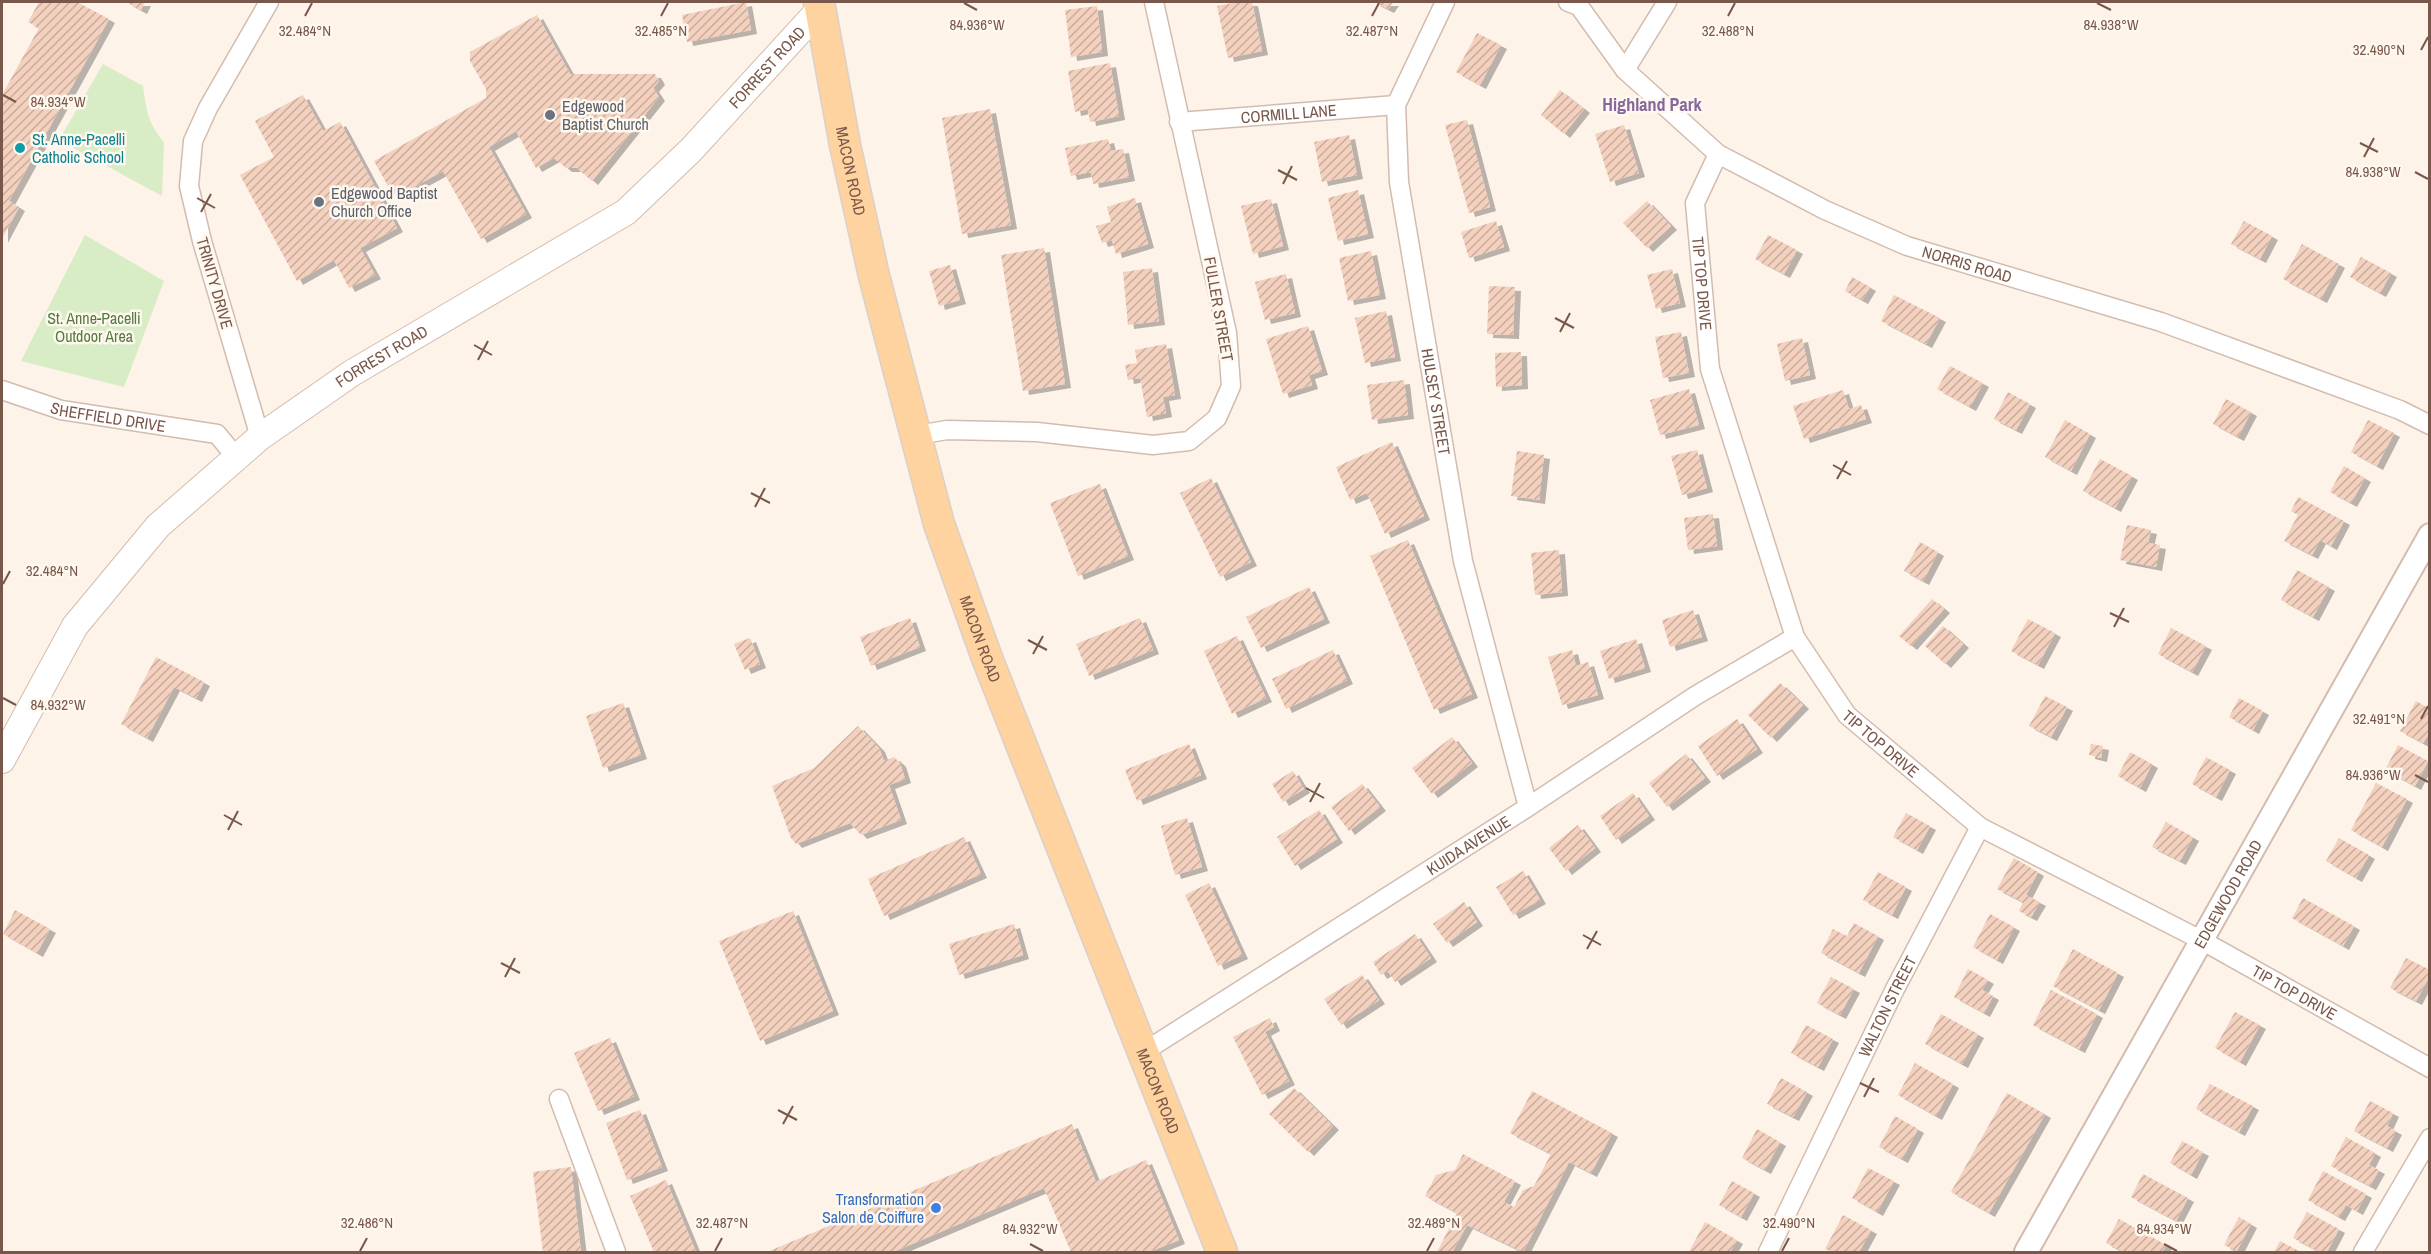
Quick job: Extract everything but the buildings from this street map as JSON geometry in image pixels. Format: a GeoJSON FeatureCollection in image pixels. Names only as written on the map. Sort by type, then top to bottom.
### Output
{"type":"FeatureCollection","features":[{"type":"Feature","properties":{"kind":"main road","name":"FORREST ROAD"},"geometry":{"type":"LineString","coordinates":[[2,760],[75,626],[158,526],[260,437],[352,373],[626,212],[691,150],[820,5]]}},
{"type":"Feature","properties":{"kind":"main road","name":"MACON ROAD"},"geometry":{"type":"LineString","coordinates":[[820,5],[845,145],[874,276],[939,524],[987,658],[1222,1252]]}},
{"type":"Feature","properties":{"kind":"street","name":"TRINITY DRIVE"},"geometry":{"type":"LineString","coordinates":[[260,437],[202,241],[189,186],[193,141],[208,108],[269,2]]}},
{"type":"Feature","properties":{"kind":"street","name":"FULLER STREET"},"geometry":{"type":"LineString","coordinates":[[917,435],[947,430],[1029,432],[1153,445],[1189,441],[1217,418],[1231,386],[1227,333],[1154,2]]}},
{"type":"Feature","properties":{"kind":"street","name":"HULSEY STREET"},"geometry":{"type":"LineString","coordinates":[[1445,2],[1396,105],[1399,182],[1463,561],[1528,807]]}},
{"type":"Feature","properties":{"kind":"street","name":"NORRIS ROAD"},"geometry":{"type":"LineString","coordinates":[[1568,2],[1579,6],[1625,70],[1718,154],[1825,210],[1906,246],[2161,322],[2400,410],[2430,425]]}},
{"type":"Feature","properties":{"kind":"street"},"geometry":{"type":"LineString","coordinates":[[1625,70],[1667,2]]}},
{"type":"Feature","properties":{"kind":"street","name":"CORMILL LANE"},"geometry":{"type":"LineString","coordinates":[[1179,122],[1396,105]]}},
{"type":"Feature","properties":{"kind":"street","name":"TIP TOP DRIVE"},"geometry":{"type":"LineString","coordinates":[[1718,154],[1695,203],[1710,369],[1795,637],[1847,715],[1980,827],[2201,940],[2430,1068]]}},
{"type":"Feature","properties":{"kind":"street","name":"SHEFFIELD DRIVE"},"geometry":{"type":"LineString","coordinates":[[2,390],[61,410],[217,435],[236,457]]}},
{"type":"Feature","properties":{"kind":"street","name":"EDGEWOOD ROAD"},"geometry":{"type":"LineString","coordinates":[[2026,1252],[2430,535]]}},
{"type":"Feature","properties":{"kind":"street","name":"KUIDA AVENUE"},"geometry":{"type":"LineString","coordinates":[[1142,1053],[1528,807],[1695,696],[1795,637]]}},
{"type":"Feature","properties":{"kind":"street","name":"WALTON STREET"},"geometry":{"type":"LineString","coordinates":[[1768,1252],[1895,989],[1980,827]]}},
{"type":"Feature","properties":{"kind":"street"},"geometry":{"type":"LineString","coordinates":[[559,1099],[616,1252]]}},
{"type":"Feature","properties":{"kind":"street"},"geometry":{"type":"LineString","coordinates":[[2363,1252],[2430,1138]]}},
{"type":"Feature","properties":{"kind":"green space"},"geometry":{"type":"Polygon","coordinates":[[[103,64],[143,86],[149,116],[154,129],[164,142],[162,196],[59,140],[103,64]]]}},
{"type":"Feature","properties":{"kind":"green space","name":"St. Anne-Pacelli Outdoor Area"},"geometry":{"type":"Polygon","coordinates":[[[85,235],[164,281],[124,387],[21,361],[85,235]]]}},
{"type":"Feature","properties":{"kind":"place","name":"Edgewood Baptist Church"},"geometry":{"type":"Point","coordinates":[550,115]}},
{"type":"Feature","properties":{"kind":"place","name":"St. Anne-Pacelli Catholic School"},"geometry":{"type":"Point","coordinates":[20,148]}},
{"type":"Feature","properties":{"kind":"place","name":"Edgewood Baptist Church Office"},"geometry":{"type":"Point","coordinates":[319,202]}},
{"type":"Feature","properties":{"kind":"place","name":"Transformation Salon de Coiffure"},"geometry":{"type":"Point","coordinates":[936,1208]}},
{"type":"Feature","properties":{"kind":"district","name":"Highland Park"},"geometry":{"type":"Point","coordinates":[1652,105]}}]}
